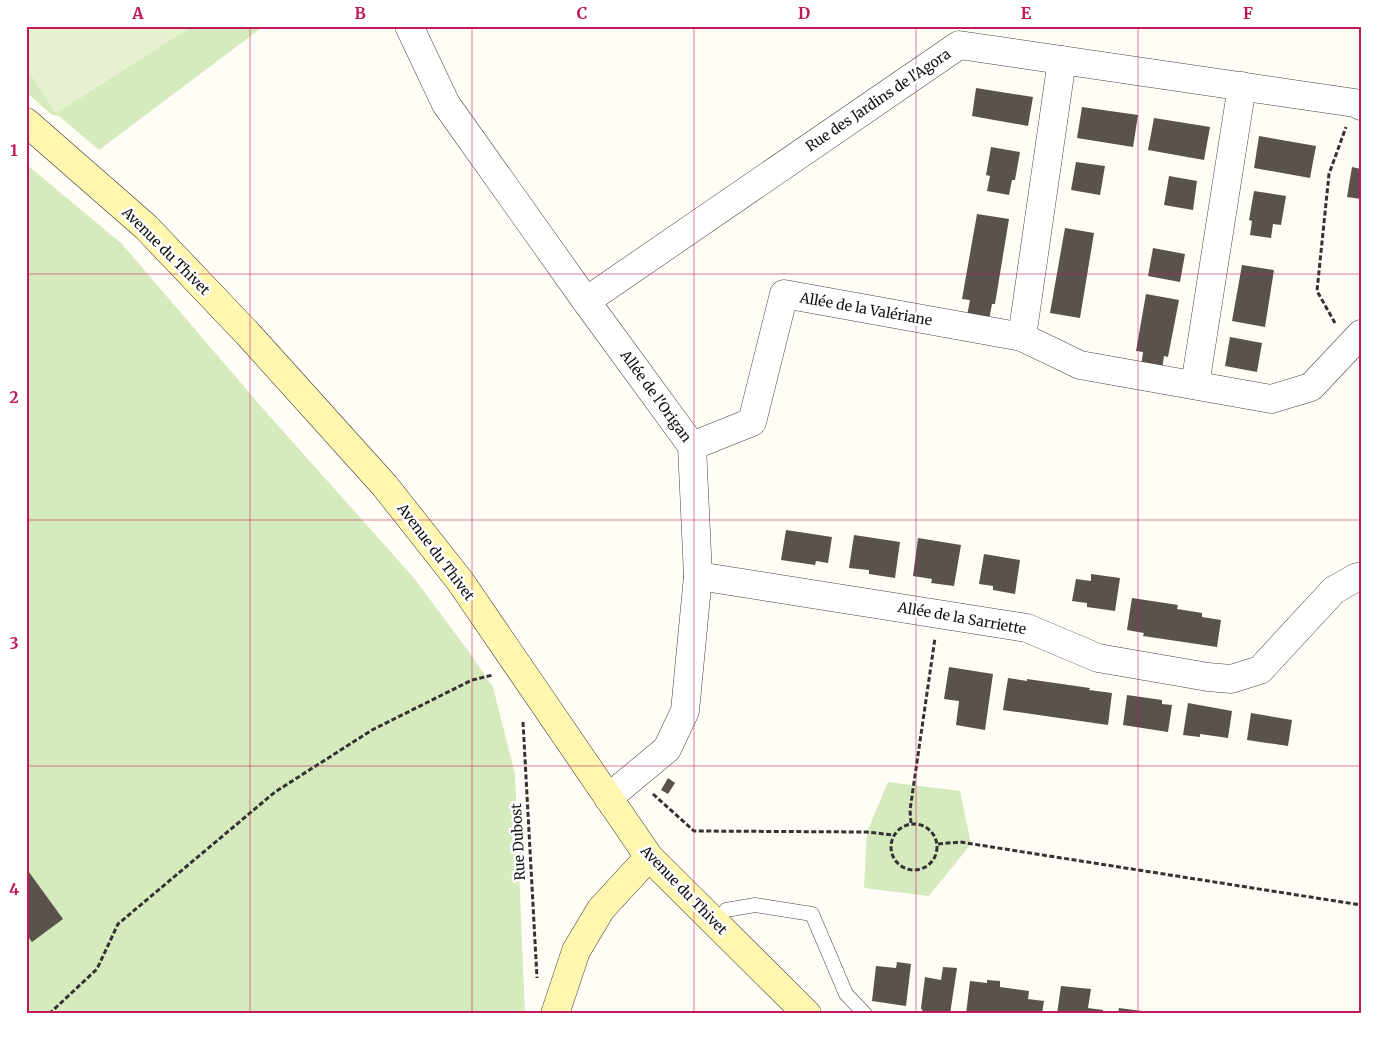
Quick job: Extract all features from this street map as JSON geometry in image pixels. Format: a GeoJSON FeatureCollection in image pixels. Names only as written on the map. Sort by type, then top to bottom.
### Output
{"type":"FeatureCollection","features":[{"type":"Feature","properties":{"kind":"main road","name":"Avenue du Thivet"},"geometry":{"type":"LineString","coordinates":[[26,122],[146,227],[248,334],[385,486],[460,581],[649,857],[807,1014]]}},
{"type":"Feature","properties":{"kind":"main road"},"geometry":{"type":"LineString","coordinates":[[555,1014],[576,951],[602,909],[649,857]]}},
{"type":"Feature","properties":{"kind":"street","name":"Allée de l'Origan"},"geometry":{"type":"LineString","coordinates":[[409,26],[446,104],[692,446],[698,576],[685,711],[667,749],[608,798]]}},
{"type":"Feature","properties":{"kind":"street","name":"Rue des Jardins de l'Agora"},"geometry":{"type":"LineString","coordinates":[[586,301],[959,45],[1242,86],[1358,105]]}},
{"type":"Feature","properties":{"kind":"street"},"geometry":{"type":"LineString","coordinates":[[1022,337],[1062,60]]}},
{"type":"Feature","properties":{"kind":"street"},"geometry":{"type":"LineString","coordinates":[[1195,385],[1242,86]]}},
{"type":"Feature","properties":{"kind":"street","name":"Allée de la Valériane"},"geometry":{"type":"LineString","coordinates":[[692,446],[752,422],[784,294],[1022,337],[1080,365],[1271,399],[1311,387],[1355,340]]}},
{"type":"Feature","properties":{"kind":"street","name":"Allée de la Sarriette"},"geometry":{"type":"LineString","coordinates":[[698,576],[1027,628],[1098,658],[1208,677],[1231,679],[1260,670],[1334,590],[1361,577]]}},
{"type":"Feature","properties":{"kind":"lane"},"geometry":{"type":"LineString","coordinates":[[726,910],[755,905],[812,914],[846,994],[865,1014]]}},
{"type":"Feature","properties":{"kind":"path"},"geometry":{"type":"LineString","coordinates":[[1355,340],[1317,291],[1329,174],[1358,105]]}},
{"type":"Feature","properties":{"kind":"path"},"geometry":{"type":"LineString","coordinates":[[911,823],[910,810],[938,614]]}},
{"type":"Feature","properties":{"kind":"path"},"geometry":{"type":"LineString","coordinates":[[50,1014],[97,969],[118,924],[275,792],[372,730],[472,680],[520,669]]}},
{"type":"Feature","properties":{"kind":"path","name":"Rue Dubost"},"geometry":{"type":"LineString","coordinates":[[523,718],[538,984]]}},
{"type":"Feature","properties":{"kind":"path"},"geometry":{"type":"LineString","coordinates":[[634,777],[694,831],[868,832],[894,835]]}},
{"type":"Feature","properties":{"kind":"path"},"geometry":{"type":"LineString","coordinates":[[911,823],[926,826],[936,837],[938,844],[937,852],[928,866],[921,869],[906,869],[899,865],[891,851],[894,835],[904,825],[911,823]]}},
{"type":"Feature","properties":{"kind":"path"},"geometry":{"type":"LineString","coordinates":[[938,844],[960,842],[1361,905]]}},
{"type":"Feature","properties":{"kind":"green space"},"geometry":{"type":"Polygon","coordinates":[[[26,26],[192,26],[56,113],[26,67],[26,26]]]}},
{"type":"Feature","properties":{"kind":"green space"},"geometry":{"type":"Polygon","coordinates":[[[192,26],[264,26],[99,150],[59,116],[52,115],[26,92],[26,67],[56,113],[192,26]]]}},
{"type":"Feature","properties":{"kind":"green space"},"geometry":{"type":"Polygon","coordinates":[[[26,164],[122,244],[265,411],[414,578],[493,687],[515,774],[525,1014],[26,1014],[26,164]]]}},
{"type":"Feature","properties":{"kind":"green space"},"geometry":{"type":"Polygon","coordinates":[[[888,782],[960,791],[971,844],[929,896],[864,888],[867,832],[888,782]]]}},
{"type":"Feature","properties":{"kind":"building"},"geometry":{"type":"Polygon","coordinates":[[[976,88],[1033,97],[1028,126],[972,116],[976,88]]]}},
{"type":"Feature","properties":{"kind":"building"},"geometry":{"type":"Polygon","coordinates":[[[1082,107],[1138,115],[1133,147],[1077,138],[1082,107]]]}},
{"type":"Feature","properties":{"kind":"building"},"geometry":{"type":"Polygon","coordinates":[[[1154,118],[1210,127],[1204,160],[1148,150],[1154,118]]]}},
{"type":"Feature","properties":{"kind":"building"},"geometry":{"type":"Polygon","coordinates":[[[1259,136],[1316,146],[1310,178],[1254,168],[1259,136]]]}},
{"type":"Feature","properties":{"kind":"building"},"geometry":{"type":"Polygon","coordinates":[[[991,147],[1020,152],[1015,180],[1012,180],[1009,195],[987,191],[990,176],[986,175],[991,147]]]}},
{"type":"Feature","properties":{"kind":"building"},"geometry":{"type":"Polygon","coordinates":[[[1076,162],[1105,166],[1100,195],[1071,190],[1076,162]]]}},
{"type":"Feature","properties":{"kind":"building"},"geometry":{"type":"Polygon","coordinates":[[[1352,167],[1361,169],[1361,199],[1347,197],[1352,167]]]}},
{"type":"Feature","properties":{"kind":"building"},"geometry":{"type":"Polygon","coordinates":[[[1169,176],[1197,181],[1193,210],[1164,205],[1169,176]]]}},
{"type":"Feature","properties":{"kind":"building"},"geometry":{"type":"Polygon","coordinates":[[[1254,191],[1286,196],[1281,225],[1273,224],[1271,238],[1250,235],[1252,221],[1249,220],[1254,191]]]}},
{"type":"Feature","properties":{"kind":"building"},"geometry":{"type":"Polygon","coordinates":[[[977,214],[1009,219],[995,304],[992,304],[989,320],[967,316],[970,300],[962,299],[977,214]]]}},
{"type":"Feature","properties":{"kind":"building"},"geometry":{"type":"Polygon","coordinates":[[[1065,228],[1094,233],[1080,318],[1050,313],[1065,228]]]}},
{"type":"Feature","properties":{"kind":"building"},"geometry":{"type":"Polygon","coordinates":[[[1153,248],[1185,254],[1180,282],[1148,276],[1153,248]]]}},
{"type":"Feature","properties":{"kind":"building"},"geometry":{"type":"Polygon","coordinates":[[[1242,265],[1274,270],[1265,327],[1232,321],[1242,265]]]}},
{"type":"Feature","properties":{"kind":"building"},"geometry":{"type":"Polygon","coordinates":[[[1146,294],[1179,300],[1168,357],[1164,356],[1162,370],[1141,367],[1143,352],[1136,351],[1146,294]]]}},
{"type":"Feature","properties":{"kind":"building"},"geometry":{"type":"Polygon","coordinates":[[[1230,337],[1262,343],[1257,372],[1225,366],[1230,337]]]}},
{"type":"Feature","properties":{"kind":"building"},"geometry":{"type":"Polygon","coordinates":[[[786,530],[832,537],[828,563],[816,561],[815,565],[781,560],[786,530]]]}},
{"type":"Feature","properties":{"kind":"building"},"geometry":{"type":"Polygon","coordinates":[[[854,535],[900,542],[895,578],[869,574],[869,570],[849,568],[854,535]]]}},
{"type":"Feature","properties":{"kind":"building"},"geometry":{"type":"Polygon","coordinates":[[[918,538],[961,545],[954,586],[931,583],[932,579],[913,576],[918,538]]]}},
{"type":"Feature","properties":{"kind":"building"},"geometry":{"type":"Polygon","coordinates":[[[984,554],[1020,560],[1015,594],[993,590],[993,586],[979,584],[984,554]]]}},
{"type":"Feature","properties":{"kind":"building"},"geometry":{"type":"Polygon","coordinates":[[[1091,574],[1120,578],[1115,611],[1087,607],[1087,603],[1072,601],[1076,579],[1091,581],[1091,574]]]}},
{"type":"Feature","properties":{"kind":"building"},"geometry":{"type":"Polygon","coordinates":[[[1132,598],[1178,605],[1177,609],[1202,613],[1202,617],[1221,620],[1217,647],[1143,636],[1144,633],[1127,630],[1132,598]]]}},
{"type":"Feature","properties":{"kind":"building"},"geometry":{"type":"Polygon","coordinates":[[[949,667],[993,674],[985,730],[956,725],[959,701],[944,699],[949,667]]]}},
{"type":"Feature","properties":{"kind":"building"},"geometry":{"type":"Polygon","coordinates":[[[1008,678],[1090,688],[1089,690],[1112,693],[1108,725],[1003,710],[1008,678]]]}},
{"type":"Feature","properties":{"kind":"building"},"geometry":{"type":"Polygon","coordinates":[[[1127,695],[1162,700],[1162,704],[1172,705],[1168,732],[1123,725],[1127,695]]]}},
{"type":"Feature","properties":{"kind":"building"},"geometry":{"type":"Polygon","coordinates":[[[1188,703],[1232,711],[1228,738],[1200,734],[1200,737],[1183,735],[1188,703]]]}},
{"type":"Feature","properties":{"kind":"building"},"geometry":{"type":"Polygon","coordinates":[[[1251,713],[1292,720],[1288,746],[1247,740],[1251,713]]]}},
{"type":"Feature","properties":{"kind":"building"},"geometry":{"type":"Polygon","coordinates":[[[668,778],[675,783],[668,794],[661,790],[668,778]]]}},
{"type":"Feature","properties":{"kind":"building"},"geometry":{"type":"Polygon","coordinates":[[[26,868],[63,919],[32,942],[26,934],[26,868]]]}},
{"type":"Feature","properties":{"kind":"building"},"geometry":{"type":"Polygon","coordinates":[[[897,962],[911,964],[906,1006],[872,1001],[876,966],[896,968],[897,962]]]}},
{"type":"Feature","properties":{"kind":"building"},"geometry":{"type":"Polygon","coordinates":[[[943,967],[957,968],[950,1014],[924,1013],[921,1008],[925,977],[941,980],[943,967]]]}},
{"type":"Feature","properties":{"kind":"building"},"geometry":{"type":"Polygon","coordinates":[[[987,980],[1000,981],[1000,987],[1029,991],[1028,999],[1044,1001],[1042,1014],[966,1014],[970,981],[987,983],[987,980]]]}},
{"type":"Feature","properties":{"kind":"building"},"geometry":{"type":"Polygon","coordinates":[[[1061,986],[1091,989],[1088,1008],[1103,1010],[1103,1014],[1057,1014],[1061,986]]]}},
{"type":"Feature","properties":{"kind":"building"},"geometry":{"type":"Polygon","coordinates":[[[1119,1008],[1149,1012],[1149,1014],[1118,1014],[1119,1008]]]}}]}
